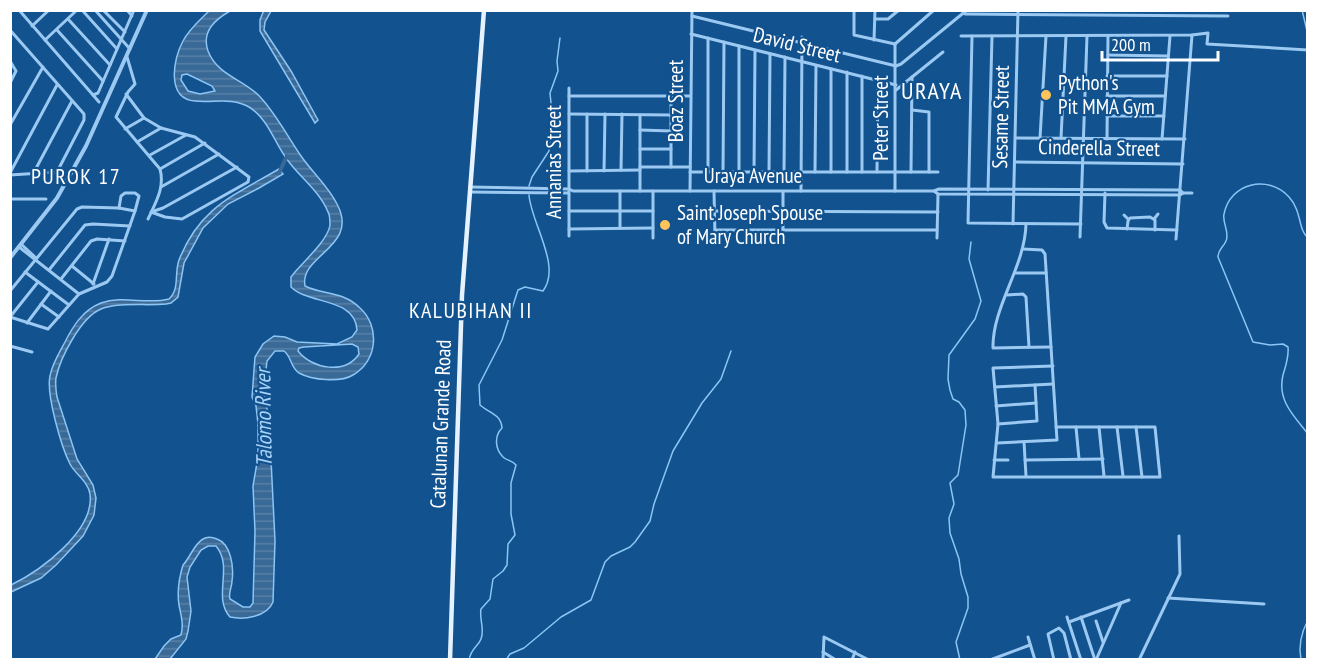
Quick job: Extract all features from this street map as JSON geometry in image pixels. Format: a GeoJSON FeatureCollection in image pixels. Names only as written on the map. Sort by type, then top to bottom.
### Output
{"type":"FeatureCollection","features":[{"type":"Feature","properties":{"kind":"main road","name":"Catalunan Grande Road"},"geometry":{"type":"LineString","coordinates":[[450,660],[461,321],[484,10]]}},
{"type":"Feature","properties":{"kind":"street"},"geometry":{"type":"LineString","coordinates":[[32,26],[49,10]]}},
{"type":"Feature","properties":{"kind":"street"},"geometry":{"type":"LineString","coordinates":[[45,40],[77,10]]}},
{"type":"Feature","properties":{"kind":"street"},"geometry":{"type":"LineString","coordinates":[[82,10],[117,50]]}},
{"type":"Feature","properties":{"kind":"street"},"geometry":{"type":"LineString","coordinates":[[95,10],[130,50]]}},
{"type":"Feature","properties":{"kind":"street"},"geometry":{"type":"LineString","coordinates":[[103,10],[125,32]]}},
{"type":"Feature","properties":{"kind":"street"},"geometry":{"type":"LineString","coordinates":[[127,10],[132,16]]}},
{"type":"Feature","properties":{"kind":"street"},"geometry":{"type":"LineString","coordinates":[[94,95],[103,81],[134,10]]}},
{"type":"Feature","properties":{"kind":"street"},"geometry":{"type":"LineString","coordinates":[[10,258],[52,206],[86,146],[147,10]]}},
{"type":"Feature","properties":{"kind":"street","name":"Boaz Street"},"geometry":{"type":"LineString","coordinates":[[690,191],[692,10]]}},
{"type":"Feature","properties":{"kind":"street"},"geometry":{"type":"LineString","coordinates":[[854,10],[853,34],[895,44],[934,11]]}},
{"type":"Feature","properties":{"kind":"street"},"geometry":{"type":"LineString","coordinates":[[874,40],[875,10]]}},
{"type":"Feature","properties":{"kind":"street"},"geometry":{"type":"LineString","coordinates":[[875,19],[888,19],[899,10]]}},
{"type":"Feature","properties":{"kind":"street"},"geometry":{"type":"LineString","coordinates":[[1197,10],[1197,15]]}},
{"type":"Feature","properties":{"kind":"street"},"geometry":{"type":"LineString","coordinates":[[20,11],[99,102]]}},
{"type":"Feature","properties":{"kind":"street"},"geometry":{"type":"LineString","coordinates":[[692,16],[896,66],[965,12],[1151,12],[1228,16]]}},
{"type":"Feature","properties":{"kind":"street","name":"Sesame Street"},"geometry":{"type":"LineString","coordinates":[[1013,224],[1018,12]]}},
{"type":"Feature","properties":{"kind":"street"},"geometry":{"type":"LineString","coordinates":[[68,19],[110,65]]}},
{"type":"Feature","properties":{"kind":"street"},"geometry":{"type":"LineString","coordinates":[[10,30],[84,114],[84,120],[57,172]]}},
{"type":"Feature","properties":{"kind":"street"},"geometry":{"type":"LineString","coordinates":[[57,30],[103,81]]}},
{"type":"Feature","properties":{"kind":"street"},"geometry":{"type":"LineString","coordinates":[[961,36],[1192,35],[1208,33],[1207,44],[1308,50]]}},
{"type":"Feature","properties":{"kind":"street","name":"David Street"},"geometry":{"type":"LineString","coordinates":[[692,34],[896,85]]}},
{"type":"Feature","properties":{"kind":"street"},"geometry":{"type":"LineString","coordinates":[[1162,139],[1170,35]]}},
{"type":"Feature","properties":{"kind":"street"},"geometry":{"type":"LineString","coordinates":[[1176,239],[1192,35]]}},
{"type":"Feature","properties":{"kind":"street"},"geometry":{"type":"LineString","coordinates":[[972,36],[968,223],[1080,224]]}},
{"type":"Feature","properties":{"kind":"street"},"geometry":{"type":"LineString","coordinates":[[988,192],[992,36]]}},
{"type":"Feature","properties":{"kind":"street"},"geometry":{"type":"LineString","coordinates":[[1040,138],[1046,36]]}},
{"type":"Feature","properties":{"kind":"street"},"geometry":{"type":"LineString","coordinates":[[1061,138],[1066,36]]}},
{"type":"Feature","properties":{"kind":"street"},"geometry":{"type":"LineString","coordinates":[[1080,237],[1087,36]]}},
{"type":"Feature","properties":{"kind":"street"},"geometry":{"type":"LineString","coordinates":[[1107,138],[1108,36]]}},
{"type":"Feature","properties":{"kind":"street"},"geometry":{"type":"LineString","coordinates":[[801,191],[802,37]]}},
{"type":"Feature","properties":{"kind":"street"},"geometry":{"type":"LineString","coordinates":[[708,38],[708,172]]}},
{"type":"Feature","properties":{"kind":"street"},"geometry":{"type":"LineString","coordinates":[[723,172],[724,42]]}},
{"type":"Feature","properties":{"kind":"street","name":"Peter Street"},"geometry":{"type":"LineString","coordinates":[[895,44],[895,191]]}},
{"type":"Feature","properties":{"kind":"street"},"geometry":{"type":"LineString","coordinates":[[739,46],[739,172]]}},
{"type":"Feature","properties":{"kind":"street"},"geometry":{"type":"LineString","coordinates":[[754,172],[755,50]]}},
{"type":"Feature","properties":{"kind":"street"},"geometry":{"type":"LineString","coordinates":[[896,90],[943,52]]}},
{"type":"Feature","properties":{"kind":"street"},"geometry":{"type":"LineString","coordinates":[[770,53],[770,172]]}},
{"type":"Feature","properties":{"kind":"street"},"geometry":{"type":"LineString","coordinates":[[1108,55],[1168,56]]}},
{"type":"Feature","properties":{"kind":"street"},"geometry":{"type":"LineString","coordinates":[[127,57],[135,84],[126,94],[116,117],[160,169],[161,187],[148,219]]}},
{"type":"Feature","properties":{"kind":"street"},"geometry":{"type":"LineString","coordinates":[[784,172],[785,57]]}},
{"type":"Feature","properties":{"kind":"street"},"geometry":{"type":"LineString","coordinates":[[10,61],[16,71],[10,83]]}},
{"type":"Feature","properties":{"kind":"street"},"geometry":{"type":"LineString","coordinates":[[815,172],[816,65]]}},
{"type":"Feature","properties":{"kind":"street"},"geometry":{"type":"LineString","coordinates":[[10,125],[43,67]]}},
{"type":"Feature","properties":{"kind":"street"},"geometry":{"type":"LineString","coordinates":[[831,69],[831,172]]}},
{"type":"Feature","properties":{"kind":"street"},"geometry":{"type":"LineString","coordinates":[[846,172],[847,72]]}},
{"type":"Feature","properties":{"kind":"street"},"geometry":{"type":"LineString","coordinates":[[862,76],[862,172]]}},
{"type":"Feature","properties":{"kind":"street"},"geometry":{"type":"LineString","coordinates":[[1107,76],[1167,76]]}},
{"type":"Feature","properties":{"kind":"street"},"geometry":{"type":"LineString","coordinates":[[911,172],[912,77]]}},
{"type":"Feature","properties":{"kind":"street"},"geometry":{"type":"LineString","coordinates":[[877,172],[878,80]]}},
{"type":"Feature","properties":{"kind":"street"},"geometry":{"type":"LineString","coordinates":[[57,84],[10,174],[57,172],[70,174]]}},
{"type":"Feature","properties":{"kind":"street","name":"Annanias Street"},"geometry":{"type":"LineString","coordinates":[[569,88],[569,236]]}},
{"type":"Feature","properties":{"kind":"street"},"geometry":{"type":"LineString","coordinates":[[126,94],[144,118],[161,128],[187,134],[205,143],[248,176],[249,181],[192,214],[179,219],[151,212]]}},
{"type":"Feature","properties":{"kind":"street"},"geometry":{"type":"LineString","coordinates":[[569,96],[691,96]]}},
{"type":"Feature","properties":{"kind":"street"},"geometry":{"type":"LineString","coordinates":[[671,96],[671,167]]}},
{"type":"Feature","properties":{"kind":"street"},"geometry":{"type":"LineString","coordinates":[[1107,96],[1165,96]]}},
{"type":"Feature","properties":{"kind":"street"},"geometry":{"type":"LineString","coordinates":[[33,174],[72,101]]}},
{"type":"Feature","properties":{"kind":"street"},"geometry":{"type":"LineString","coordinates":[[912,110],[930,112],[929,172]]}},
{"type":"Feature","properties":{"kind":"street"},"geometry":{"type":"LineString","coordinates":[[10,113],[17,113]]}},
{"type":"Feature","properties":{"kind":"street"},"geometry":{"type":"LineString","coordinates":[[569,114],[671,115]]}},
{"type":"Feature","properties":{"kind":"street"},"geometry":{"type":"LineString","coordinates":[[587,114],[587,171]]}},
{"type":"Feature","properties":{"kind":"street"},"geometry":{"type":"LineString","coordinates":[[604,171],[605,114]]}},
{"type":"Feature","properties":{"kind":"street"},"geometry":{"type":"LineString","coordinates":[[621,170],[622,114]]}},
{"type":"Feature","properties":{"kind":"street"},"geometry":{"type":"LineString","coordinates":[[640,114],[640,191]]}},
{"type":"Feature","properties":{"kind":"street"},"geometry":{"type":"LineString","coordinates":[[1107,116],[1164,117]]}},
{"type":"Feature","properties":{"kind":"street"},"geometry":{"type":"LineString","coordinates":[[125,129],[144,118]]}},
{"type":"Feature","properties":{"kind":"street"},"geometry":{"type":"LineString","coordinates":[[137,142],[161,128]]}},
{"type":"Feature","properties":{"kind":"street"},"geometry":{"type":"LineString","coordinates":[[640,130],[671,131]]}},
{"type":"Feature","properties":{"kind":"street"},"geometry":{"type":"LineString","coordinates":[[149,155],[187,134]]}},
{"type":"Feature","properties":{"kind":"street"},"geometry":{"type":"LineString","coordinates":[[1016,138],[1185,139]]}},
{"type":"Feature","properties":{"kind":"street"},"geometry":{"type":"LineString","coordinates":[[160,169],[205,143]]}},
{"type":"Feature","properties":{"kind":"street"},"geometry":{"type":"LineString","coordinates":[[640,149],[671,149]]}},
{"type":"Feature","properties":{"kind":"street"},"geometry":{"type":"LineString","coordinates":[[161,187],[219,154]]}},
{"type":"Feature","properties":{"kind":"street","name":"Cinderella Street"},"geometry":{"type":"LineString","coordinates":[[1015,162],[1183,164]]}},
{"type":"Feature","properties":{"kind":"street"},"geometry":{"type":"LineString","coordinates":[[569,171],[690,166]]}},
{"type":"Feature","properties":{"kind":"street"},"geometry":{"type":"LineString","coordinates":[[151,212],[164,208],[237,167]]}},
{"type":"Feature","properties":{"kind":"street"},"geometry":{"type":"LineString","coordinates":[[690,172],[938,172]]}},
{"type":"Feature","properties":{"kind":"street","name":"Uraya Avenue"},"geometry":{"type":"LineString","coordinates":[[470,189],[1192,193]]}},
{"type":"Feature","properties":{"kind":"street"},"geometry":{"type":"LineString","coordinates":[[620,191],[620,228]]}},
{"type":"Feature","properties":{"kind":"street"},"geometry":{"type":"LineString","coordinates":[[653,191],[653,238]]}},
{"type":"Feature","properties":{"kind":"street"},"geometry":{"type":"LineString","coordinates":[[714,191],[715,237]]}},
{"type":"Feature","properties":{"kind":"street"},"geometry":{"type":"LineString","coordinates":[[783,191],[783,238]]}},
{"type":"Feature","properties":{"kind":"street"},"geometry":{"type":"LineString","coordinates":[[937,238],[938,192]]}},
{"type":"Feature","properties":{"kind":"street"},"geometry":{"type":"LineString","coordinates":[[1105,192],[1105,227],[1109,229],[1177,230]]}},
{"type":"Feature","properties":{"kind":"street"},"geometry":{"type":"LineString","coordinates":[[38,282],[10,317],[48,329],[79,294],[94,285],[110,280],[139,196],[132,193],[123,194],[119,208]]}},
{"type":"Feature","properties":{"kind":"street"},"geometry":{"type":"LineString","coordinates":[[10,199],[46,199]]}},
{"type":"Feature","properties":{"kind":"street"},"geometry":{"type":"LineString","coordinates":[[10,291],[77,209],[82,207],[119,208],[135,211]]}},
{"type":"Feature","properties":{"kind":"street"},"geometry":{"type":"LineString","coordinates":[[569,211],[653,211]]}},
{"type":"Feature","properties":{"kind":"street"},"geometry":{"type":"LineString","coordinates":[[714,211],[938,212]]}},
{"type":"Feature","properties":{"kind":"street"},"geometry":{"type":"LineString","coordinates":[[1124,214],[1128,219],[1127,229]]}},
{"type":"Feature","properties":{"kind":"street"},"geometry":{"type":"LineString","coordinates":[[1155,230],[1154,219],[1158,214]]}},
{"type":"Feature","properties":{"kind":"street"},"geometry":{"type":"LineString","coordinates":[[1128,219],[1150,217],[1154,219]]}},
{"type":"Feature","properties":{"kind":"street"},"geometry":{"type":"LineString","coordinates":[[1026,224],[1026,241],[995,328],[993,348],[1051,347]]}},
{"type":"Feature","properties":{"kind":"street"},"geometry":{"type":"LineString","coordinates":[[49,270],[85,225],[130,226]]}},
{"type":"Feature","properties":{"kind":"street"},"geometry":{"type":"LineString","coordinates":[[569,229],[653,228]]}},
{"type":"Feature","properties":{"kind":"street"},"geometry":{"type":"LineString","coordinates":[[715,230],[937,230]]}},
{"type":"Feature","properties":{"kind":"street"},"geometry":{"type":"LineString","coordinates":[[61,279],[91,241],[109,239],[124,241]]}},
{"type":"Feature","properties":{"kind":"street"},"geometry":{"type":"LineString","coordinates":[[94,285],[109,239]]}},
{"type":"Feature","properties":{"kind":"street"},"geometry":{"type":"LineString","coordinates":[[20,246],[79,294]]}},
{"type":"Feature","properties":{"kind":"street"},"geometry":{"type":"LineString","coordinates":[[997,443],[1057,440],[1044,250],[1023,249]]}},
{"type":"Feature","properties":{"kind":"street"},"geometry":{"type":"LineString","coordinates":[[72,266],[94,285]]}},
{"type":"Feature","properties":{"kind":"street"},"geometry":{"type":"LineString","coordinates":[[25,272],[69,305]]}},
{"type":"Feature","properties":{"kind":"street"},"geometry":{"type":"LineString","coordinates":[[1015,273],[1046,273]]}},
{"type":"Feature","properties":{"kind":"street"},"geometry":{"type":"LineString","coordinates":[[27,322],[51,291]]}},
{"type":"Feature","properties":{"kind":"street"},"geometry":{"type":"LineString","coordinates":[[1007,295],[1023,294],[1026,297],[1029,347]]}},
{"type":"Feature","properties":{"kind":"street"},"geometry":{"type":"LineString","coordinates":[[41,303],[59,317]]}},
{"type":"Feature","properties":{"kind":"street"},"geometry":{"type":"LineString","coordinates":[[10,346],[32,352]]}},
{"type":"Feature","properties":{"kind":"street"},"geometry":{"type":"LineString","coordinates":[[1053,366],[993,368],[998,424],[994,477],[1158,478],[1160,475],[1155,428],[1056,427]]}},
{"type":"Feature","properties":{"kind":"street"},"geometry":{"type":"LineString","coordinates":[[995,387],[1054,384]]}},
{"type":"Feature","properties":{"kind":"street"},"geometry":{"type":"LineString","coordinates":[[998,424],[1037,422],[1035,385]]}},
{"type":"Feature","properties":{"kind":"street"},"geometry":{"type":"LineString","coordinates":[[996,406],[1036,403]]}},
{"type":"Feature","properties":{"kind":"street"},"geometry":{"type":"LineString","coordinates":[[1076,427],[1079,459]]}},
{"type":"Feature","properties":{"kind":"street"},"geometry":{"type":"LineString","coordinates":[[1099,427],[1105,477]]}},
{"type":"Feature","properties":{"kind":"street"},"geometry":{"type":"LineString","coordinates":[[1118,427],[1123,477]]}},
{"type":"Feature","properties":{"kind":"street"},"geometry":{"type":"LineString","coordinates":[[1136,427],[1142,477]]}},
{"type":"Feature","properties":{"kind":"street"},"geometry":{"type":"LineString","coordinates":[[1024,442],[1026,477]]}},
{"type":"Feature","properties":{"kind":"street"},"geometry":{"type":"LineString","coordinates":[[1025,460],[1103,459]]}},
{"type":"Feature","properties":{"kind":"street"},"geometry":{"type":"LineString","coordinates":[[994,460],[1008,460]]}},
{"type":"Feature","properties":{"kind":"street"},"geometry":{"type":"LineString","coordinates":[[1139,660],[1180,570],[1179,537]]}},
{"type":"Feature","properties":{"kind":"street"},"geometry":{"type":"LineString","coordinates":[[1168,598],[1264,604]]}},
{"type":"Feature","properties":{"kind":"street"},"geometry":{"type":"LineString","coordinates":[[1081,660],[1068,620],[1129,600]]}},
{"type":"Feature","properties":{"kind":"street"},"geometry":{"type":"LineString","coordinates":[[1096,660],[1121,603]]}},
{"type":"Feature","properties":{"kind":"street"},"geometry":{"type":"LineString","coordinates":[[1081,617],[1096,660]]}},
{"type":"Feature","properties":{"kind":"street"},"geometry":{"type":"LineString","coordinates":[[1096,621],[1103,643]]}},
{"type":"Feature","properties":{"kind":"street"},"geometry":{"type":"LineString","coordinates":[[1054,660],[1048,634],[1059,628],[1064,633],[1071,660]]}},
{"type":"Feature","properties":{"kind":"street"},"geometry":{"type":"LineString","coordinates":[[823,660],[824,637],[868,659]]}},
{"type":"Feature","properties":{"kind":"street"},"geometry":{"type":"LineString","coordinates":[[1028,637],[1035,660]]}},
{"type":"Feature","properties":{"kind":"street"},"geometry":{"type":"LineString","coordinates":[[990,660],[1030,645]]}},
{"type":"Feature","properties":{"kind":"street"},"geometry":{"type":"LineString","coordinates":[[823,652],[836,660]]}},
{"type":"Feature","properties":{"kind":"street"},"geometry":{"type":"LineString","coordinates":[[852,660],[855,652]]}},
{"type":"Feature","properties":{"kind":"water","name":"Talomo River"},"geometry":{"type":"Polygon","coordinates":[[[210,10],[230,11],[215,22],[208,32],[206,44],[213,60],[226,73],[249,87],[262,99],[337,204],[342,219],[341,231],[335,241],[311,266],[306,275],[305,286],[340,296],[360,308],[371,324],[373,343],[367,361],[361,369],[341,379],[318,379],[299,373],[284,351],[275,351],[267,361],[266,370],[269,383],[264,394],[269,419],[275,541],[273,602],[266,611],[260,614],[242,618],[230,617],[223,600],[224,572],[221,554],[216,546],[208,546],[201,550],[190,567],[187,577],[191,611],[186,639],[170,659],[155,659],[171,639],[181,635],[182,624],[178,595],[180,575],[183,565],[203,539],[210,537],[217,539],[226,546],[232,569],[230,599],[243,607],[250,607],[253,603],[255,531],[253,486],[258,457],[258,424],[256,406],[252,397],[255,357],[263,344],[274,336],[285,337],[297,342],[337,344],[352,337],[357,330],[354,319],[348,312],[330,303],[299,293],[291,287],[291,277],[325,237],[330,225],[330,216],[320,198],[284,155],[262,118],[243,104],[195,101],[186,99],[179,93],[174,77],[179,49],[188,32],[210,10]],[[187,74],[182,75],[181,80],[188,91],[200,94],[215,91],[212,86],[187,74]],[[352,344],[304,347],[299,348],[298,351],[311,362],[337,367],[353,361],[359,354],[358,347],[352,344]]]}},
{"type":"Feature","properties":{"kind":"water"},"geometry":{"type":"Polygon","coordinates":[[[264,10],[271,11],[265,22],[264,30],[291,71],[318,120],[315,123],[260,31],[260,20],[264,10]]]}},
{"type":"Feature","properties":{"kind":"water"},"geometry":{"type":"Polygon","coordinates":[[[279,169],[283,174],[228,204],[203,228],[184,263],[178,297],[171,303],[101,309],[86,320],[72,339],[58,370],[56,390],[77,459],[93,485],[96,498],[94,515],[83,536],[56,565],[41,578],[11,592],[11,585],[36,570],[63,548],[84,522],[89,508],[89,489],[72,468],[66,456],[50,395],[52,367],[71,330],[84,314],[101,303],[118,300],[161,301],[169,299],[176,286],[179,260],[197,227],[220,205],[279,169]]]}},
{"type":"Feature","properties":{"kind":"waterway"},"geometry":{"type":"LineString","coordinates":[[1302,10],[1308,35]]}},
{"type":"Feature","properties":{"kind":"waterway"},"geometry":{"type":"LineString","coordinates":[[529,186],[532,177],[549,151],[552,113],[550,93],[558,71],[560,38]]}},
{"type":"Feature","properties":{"kind":"waterway"},"geometry":{"type":"LineString","coordinates":[[279,173],[287,156]]}},
{"type":"Feature","properties":{"kind":"waterway"},"geometry":{"type":"LineString","coordinates":[[1308,238],[1289,197],[1271,186],[1251,185],[1234,195],[1228,203],[1224,214],[1227,238],[1218,257],[1253,342],[1270,345],[1283,344],[1288,347],[1282,392],[1288,407],[1308,434]]}},
{"type":"Feature","properties":{"kind":"waterway"},"geometry":{"type":"LineString","coordinates":[[469,660],[482,635],[481,609],[490,599],[493,579],[507,565],[508,544],[515,535],[511,514],[511,483],[516,465],[503,457],[498,450],[496,443],[502,428],[501,423],[497,417],[480,405],[479,385],[502,340],[518,290],[525,287],[543,291],[548,281],[547,257],[529,195]]}},
{"type":"Feature","properties":{"kind":"waterway"},"geometry":{"type":"LineString","coordinates":[[960,660],[956,642],[968,608],[968,597],[950,533],[949,518],[954,504],[950,483],[958,475],[966,425],[965,410],[959,402],[953,399],[948,379],[949,355],[975,319],[981,301],[969,259],[971,242]]}},
{"type":"Feature","properties":{"kind":"waterway"},"geometry":{"type":"LineString","coordinates":[[506,660],[510,654],[524,648],[561,617],[591,600],[605,562],[635,542],[650,521],[673,451],[702,403],[721,379],[731,351]]}},
{"type":"Feature","properties":{"kind":"waterway"},"geometry":{"type":"LineString","coordinates":[[1301,660],[1301,639],[1308,620]]}},
{"type":"Feature","properties":{"kind":"place","name":"Python's Pit MMA Gym"},"geometry":{"type":"Point","coordinates":[1046,95]}},
{"type":"Feature","properties":{"kind":"place","name":"Saint Joseph Spouse of Mary Church"},"geometry":{"type":"Point","coordinates":[665,225]}},
{"type":"Feature","properties":{"kind":"district","name":"URAYA"},"geometry":{"type":"Point","coordinates":[932,91]}},
{"type":"Feature","properties":{"kind":"district","name":"PUROK 17"},"geometry":{"type":"Point","coordinates":[76,176]}},
{"type":"Feature","properties":{"kind":"district","name":"KALUBIHAN II"},"geometry":{"type":"Point","coordinates":[471,310]}}]}
